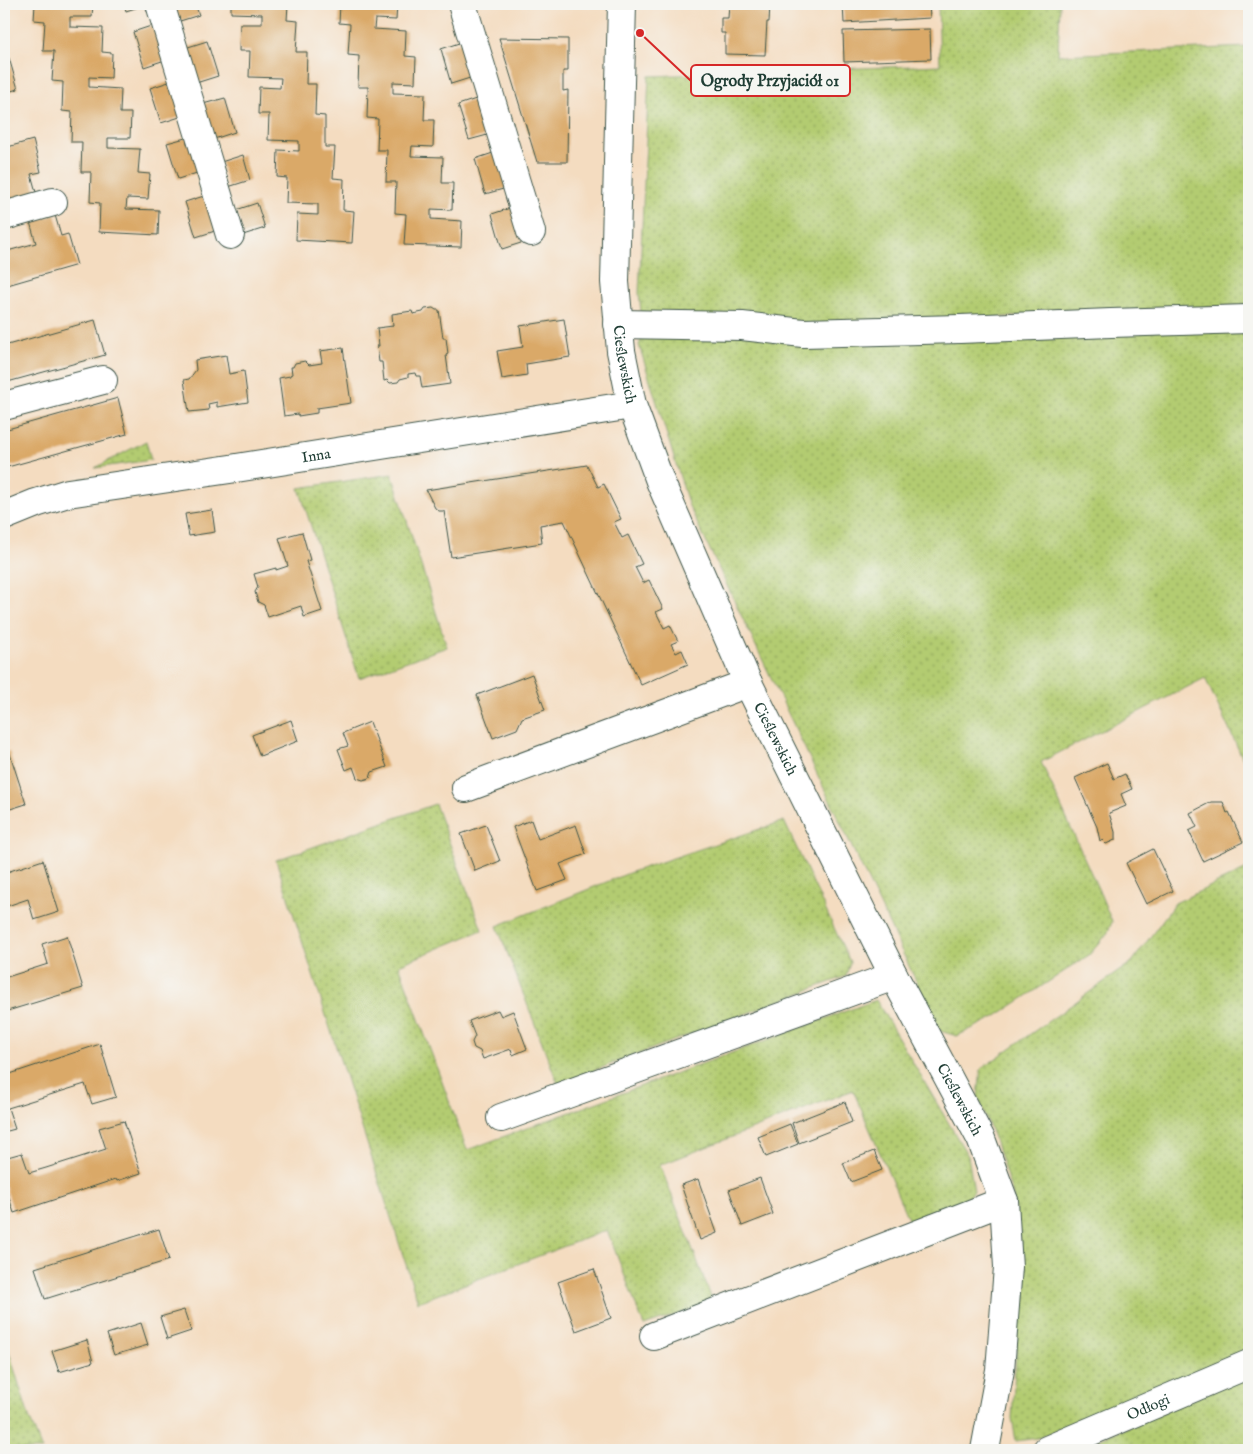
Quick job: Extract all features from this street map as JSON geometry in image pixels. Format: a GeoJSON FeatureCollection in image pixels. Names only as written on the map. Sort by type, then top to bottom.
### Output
{"type":"FeatureCollection","features":[{"type":"Feature","properties":{"kind":"street"},"geometry":{"type":"LineString","coordinates":[[160,4],[230,235]]}},
{"type":"Feature","properties":{"kind":"street"},"geometry":{"type":"LineString","coordinates":[[462,4],[531,232]]}},
{"type":"Feature","properties":{"kind":"street","name":"Cieślewskich"},"geometry":{"type":"LineString","coordinates":[[622,4],[615,282],[623,364],[632,405],[660,481],[748,683],[894,976],[981,1139],[1004,1201],[1008,1267],[1000,1370],[985,1450]]}},
{"type":"Feature","properties":{"kind":"street"},"geometry":{"type":"LineString","coordinates":[[4,216],[53,202]]}},
{"type":"Feature","properties":{"kind":"street"},"geometry":{"type":"LineString","coordinates":[[618,324],[742,326],[803,333],[1249,319]]}},
{"type":"Feature","properties":{"kind":"street"},"geometry":{"type":"LineString","coordinates":[[4,406],[103,380]]}},
{"type":"Feature","properties":{"kind":"street","name":"Inna"},"geometry":{"type":"LineString","coordinates":[[4,516],[68,493],[239,468],[632,405]]}},
{"type":"Feature","properties":{"kind":"street"},"geometry":{"type":"LineString","coordinates":[[466,788],[748,683]]}},
{"type":"Feature","properties":{"kind":"street"},"geometry":{"type":"LineString","coordinates":[[501,1118],[894,976]]}},
{"type":"Feature","properties":{"kind":"street"},"geometry":{"type":"LineString","coordinates":[[654,1336],[1004,1201]]}},
{"type":"Feature","properties":{"kind":"street","name":"Odłogi"},"geometry":{"type":"LineString","coordinates":[[1062,1448],[1249,1364]]}},
{"type":"Feature","properties":{"kind":"green space"},"geometry":{"type":"Polygon","coordinates":[[[938,4],[1060,4],[1058,55],[1249,47],[1249,305],[811,326],[641,312],[639,293],[649,76],[940,65],[938,4]]]}},
{"type":"Feature","properties":{"kind":"green space"},"geometry":{"type":"Polygon","coordinates":[[[1249,329],[1249,772],[1205,678],[1041,762],[1112,922],[1107,934],[1089,955],[995,1017],[957,1036],[940,1031],[689,506],[639,345],[644,332],[1249,329]]]}},
{"type":"Feature","properties":{"kind":"green space"},"geometry":{"type":"Polygon","coordinates":[[[146,441],[151,460],[95,468],[146,441]]]}},
{"type":"Feature","properties":{"kind":"green space"},"geometry":{"type":"Polygon","coordinates":[[[392,474],[447,647],[359,678],[299,488],[392,474]]]}},
{"type":"Feature","properties":{"kind":"green space"},"geometry":{"type":"Polygon","coordinates":[[[435,804],[482,930],[399,965],[467,1150],[876,1000],[968,1156],[974,1191],[955,1215],[911,1226],[853,1090],[660,1165],[713,1302],[644,1326],[607,1230],[418,1302],[276,860],[435,804]]]}},
{"type":"Feature","properties":{"kind":"green space"},"geometry":{"type":"Polygon","coordinates":[[[784,821],[850,962],[846,976],[558,1084],[497,926],[634,871],[784,821]]]}},
{"type":"Feature","properties":{"kind":"green space"},"geometry":{"type":"Polygon","coordinates":[[[1249,868],[1249,1351],[1038,1438],[1016,1441],[1012,1418],[1022,1260],[1013,1196],[996,1143],[978,1097],[981,1069],[1132,962],[1175,903],[1249,868]]]}},
{"type":"Feature","properties":{"kind":"green space"},"geometry":{"type":"Polygon","coordinates":[[[6,1342],[29,1417],[42,1450],[4,1450],[4,1381],[9,1378],[4,1369],[4,1348],[6,1342]]]}},
{"type":"Feature","properties":{"kind":"green space"},"geometry":{"type":"Polygon","coordinates":[[[1249,1375],[1249,1450],[1087,1450],[1084,1446],[1249,1375]]]}},
{"type":"Feature","properties":{"kind":"building"},"geometry":{"type":"Polygon","coordinates":[[[35,4],[93,4],[92,17],[70,17],[70,27],[103,28],[102,52],[112,53],[111,78],[89,77],[89,87],[121,89],[120,113],[131,113],[130,138],[108,138],[108,148],[140,149],[138,173],[150,174],[148,199],[127,198],[126,209],[159,210],[158,235],[99,232],[100,203],[90,202],[91,172],[81,172],[82,142],[71,142],[72,112],[62,111],[63,82],[52,81],[54,51],[43,51],[45,21],[34,20],[35,4]]]}},
{"type":"Feature","properties":{"kind":"building"},"geometry":{"type":"Polygon","coordinates":[[[124,4],[148,4],[126,11],[124,4]]]}},
{"type":"Feature","properties":{"kind":"building"},"geometry":{"type":"Polygon","coordinates":[[[172,4],[195,4],[199,15],[177,22],[172,4]]]}},
{"type":"Feature","properties":{"kind":"building"},"geometry":{"type":"Polygon","coordinates":[[[231,4],[288,4],[287,20],[298,21],[296,52],[307,52],[306,84],[316,84],[315,115],[325,116],[325,147],[335,147],[333,178],[344,179],[343,210],[354,211],[352,243],[296,240],[297,214],[318,215],[318,204],[286,203],[287,178],[277,177],[278,150],[299,151],[299,141],[268,140],[269,114],[258,114],[259,87],[280,88],[281,78],[249,77],[250,51],[239,51],[240,24],[262,24],[262,14],[231,13],[231,4]]]}},
{"type":"Feature","properties":{"kind":"building"},"geometry":{"type":"Polygon","coordinates":[[[340,4],[397,4],[396,20],[375,19],[374,29],[406,31],[405,56],[416,57],[415,83],[393,82],[393,93],[425,94],[424,120],[434,120],[433,147],[412,146],[411,156],[443,157],[442,183],[453,183],[452,210],[431,209],[431,219],[462,221],[461,247],[404,245],[406,214],[395,213],[396,182],[386,182],[387,150],[377,150],[378,119],[367,118],[368,87],[358,87],[359,56],[348,55],[350,24],[339,23],[340,4]]]}},
{"type":"Feature","properties":{"kind":"building"},"geometry":{"type":"Polygon","coordinates":[[[729,4],[770,4],[765,55],[725,54],[725,33],[721,33],[721,18],[728,18],[729,4]]]}},
{"type":"Feature","properties":{"kind":"building"},"geometry":{"type":"Polygon","coordinates":[[[843,4],[929,4],[930,18],[844,23],[843,4]]]}},
{"type":"Feature","properties":{"kind":"building"},"geometry":{"type":"Polygon","coordinates":[[[154,25],[165,60],[144,67],[133,32],[154,25]]]}},
{"type":"Feature","properties":{"kind":"building"},"geometry":{"type":"Polygon","coordinates":[[[930,29],[931,59],[844,62],[843,31],[930,29]]]}},
{"type":"Feature","properties":{"kind":"building"},"geometry":{"type":"Polygon","coordinates":[[[499,38],[568,39],[568,71],[563,71],[563,91],[568,90],[567,162],[537,162],[499,38]]]}},
{"type":"Feature","properties":{"kind":"building"},"geometry":{"type":"Polygon","coordinates":[[[207,41],[218,76],[196,83],[185,48],[207,41]]]}},
{"type":"Feature","properties":{"kind":"building"},"geometry":{"type":"Polygon","coordinates":[[[462,42],[473,77],[451,84],[441,49],[462,42]]]}},
{"type":"Feature","properties":{"kind":"building"},"geometry":{"type":"Polygon","coordinates":[[[9,58],[18,89],[4,93],[4,60],[9,58]]]}},
{"type":"Feature","properties":{"kind":"building"},"geometry":{"type":"Polygon","coordinates":[[[172,81],[183,116],[161,123],[150,88],[172,81]]]}},
{"type":"Feature","properties":{"kind":"building"},"geometry":{"type":"Polygon","coordinates":[[[225,98],[235,132],[214,139],[203,104],[225,98]]]}},
{"type":"Feature","properties":{"kind":"building"},"geometry":{"type":"Polygon","coordinates":[[[479,98],[491,134],[469,140],[458,105],[479,98]]]}},
{"type":"Feature","properties":{"kind":"building"},"geometry":{"type":"Polygon","coordinates":[[[189,137],[200,172],[178,179],[167,143],[189,137]]]}},
{"type":"Feature","properties":{"kind":"building"},"geometry":{"type":"Polygon","coordinates":[[[33,140],[41,172],[31,174],[37,196],[11,203],[6,182],[4,182],[4,148],[33,140]]]}},
{"type":"Feature","properties":{"kind":"building"},"geometry":{"type":"Polygon","coordinates":[[[496,152],[507,188],[485,194],[475,159],[496,152]]]}},
{"type":"Feature","properties":{"kind":"building"},"geometry":{"type":"Polygon","coordinates":[[[243,155],[250,180],[228,187],[221,162],[243,155]]]}},
{"type":"Feature","properties":{"kind":"building"},"geometry":{"type":"Polygon","coordinates":[[[207,195],[218,230],[196,237],[185,202],[207,195]]]}},
{"type":"Feature","properties":{"kind":"building"},"geometry":{"type":"Polygon","coordinates":[[[257,203],[265,228],[243,235],[236,210],[257,203]]]}},
{"type":"Feature","properties":{"kind":"building"},"geometry":{"type":"Polygon","coordinates":[[[513,207],[524,242],[502,249],[492,214],[513,207]]]}},
{"type":"Feature","properties":{"kind":"building"},"geometry":{"type":"Polygon","coordinates":[[[55,215],[61,236],[68,234],[77,265],[4,286],[4,252],[36,243],[30,222],[55,215]]]}},
{"type":"Feature","properties":{"kind":"building"},"geometry":{"type":"Polygon","coordinates":[[[433,308],[439,310],[443,338],[446,338],[450,384],[422,388],[420,376],[416,376],[415,373],[408,374],[408,377],[400,379],[398,382],[390,383],[387,380],[384,381],[382,362],[379,362],[377,328],[393,326],[392,314],[412,311],[413,314],[433,308]]]}},
{"type":"Feature","properties":{"kind":"building"},"geometry":{"type":"Polygon","coordinates":[[[564,319],[570,357],[526,364],[527,375],[502,379],[497,351],[523,347],[520,326],[564,319]]]}},
{"type":"Feature","properties":{"kind":"building"},"geometry":{"type":"Polygon","coordinates":[[[95,320],[105,355],[4,383],[4,346],[95,320]]]}},
{"type":"Feature","properties":{"kind":"building"},"geometry":{"type":"Polygon","coordinates":[[[343,348],[351,403],[317,408],[317,413],[284,416],[279,378],[290,376],[292,374],[291,367],[295,363],[305,361],[309,365],[322,363],[320,351],[343,348]]]}},
{"type":"Feature","properties":{"kind":"building"},"geometry":{"type":"Polygon","coordinates":[[[226,355],[229,374],[244,371],[248,402],[217,407],[217,402],[208,404],[209,410],[189,412],[184,380],[189,379],[196,370],[195,360],[226,355]]]}},
{"type":"Feature","properties":{"kind":"building"},"geometry":{"type":"Polygon","coordinates":[[[118,398],[127,434],[4,468],[4,430],[118,398]]]}},
{"type":"Feature","properties":{"kind":"building"},"geometry":{"type":"Polygon","coordinates":[[[587,465],[598,487],[604,484],[621,519],[614,522],[622,538],[628,535],[642,564],[635,567],[643,583],[649,580],[663,609],[656,612],[664,628],[670,625],[678,641],[671,644],[676,653],[682,650],[688,664],[641,685],[564,521],[540,525],[542,543],[451,557],[444,511],[439,511],[435,508],[426,490],[587,465]]]}},
{"type":"Feature","properties":{"kind":"building"},"geometry":{"type":"Polygon","coordinates":[[[212,510],[215,532],[189,536],[185,514],[212,510]]]}},
{"type":"Feature","properties":{"kind":"building"},"geometry":{"type":"Polygon","coordinates":[[[302,532],[310,560],[306,561],[322,611],[304,617],[301,606],[268,617],[264,605],[258,602],[255,592],[258,587],[254,574],[288,566],[279,538],[302,532]]]}},
{"type":"Feature","properties":{"kind":"building"},"geometry":{"type":"Polygon","coordinates":[[[532,674],[545,710],[522,718],[517,729],[493,738],[477,695],[532,674]]]}},
{"type":"Feature","properties":{"kind":"building"},"geometry":{"type":"Polygon","coordinates":[[[291,720],[298,741],[260,756],[252,735],[291,720]]]}},
{"type":"Feature","properties":{"kind":"building"},"geometry":{"type":"Polygon","coordinates":[[[370,722],[387,767],[372,772],[370,778],[363,780],[357,778],[353,767],[346,770],[338,749],[348,746],[343,733],[370,722]]]}},
{"type":"Feature","properties":{"kind":"building"},"geometry":{"type":"Polygon","coordinates":[[[9,751],[26,804],[4,811],[4,753],[9,751]]]}},
{"type":"Feature","properties":{"kind":"building"},"geometry":{"type":"Polygon","coordinates":[[[1107,763],[1114,779],[1125,774],[1132,789],[1121,794],[1126,806],[1109,813],[1115,832],[1115,840],[1106,844],[1102,840],[1100,841],[1097,827],[1075,778],[1107,763]]]}},
{"type":"Feature","properties":{"kind":"building"},"geometry":{"type":"Polygon","coordinates":[[[1211,802],[1223,802],[1243,842],[1203,861],[1189,831],[1197,827],[1190,813],[1211,802]]]}},
{"type":"Feature","properties":{"kind":"building"},"geometry":{"type":"Polygon","coordinates":[[[531,820],[538,839],[576,825],[586,854],[560,864],[567,880],[537,891],[513,827],[531,820]]]}},
{"type":"Feature","properties":{"kind":"building"},"geometry":{"type":"Polygon","coordinates":[[[486,825],[500,861],[475,871],[461,834],[486,825]]]}},
{"type":"Feature","properties":{"kind":"building"},"geometry":{"type":"Polygon","coordinates":[[[1153,849],[1173,891],[1146,904],[1126,863],[1153,849]]]}},
{"type":"Feature","properties":{"kind":"building"},"geometry":{"type":"Polygon","coordinates":[[[43,860],[59,912],[34,920],[28,899],[4,907],[4,873],[43,860]]]}},
{"type":"Feature","properties":{"kind":"building"},"geometry":{"type":"Polygon","coordinates":[[[67,936],[83,988],[4,1012],[4,978],[48,964],[42,944],[67,936]]]}},
{"type":"Feature","properties":{"kind":"building"},"geometry":{"type":"Polygon","coordinates":[[[498,1010],[501,1016],[513,1011],[527,1049],[513,1055],[511,1049],[483,1059],[480,1051],[474,1048],[472,1042],[475,1036],[469,1021],[498,1010]]]}},
{"type":"Feature","properties":{"kind":"building"},"geometry":{"type":"Polygon","coordinates":[[[100,1044],[116,1097],[92,1104],[85,1084],[8,1108],[15,1129],[4,1132],[4,1076],[100,1044]]]}},
{"type":"Feature","properties":{"kind":"building"},"geometry":{"type":"Polygon","coordinates":[[[845,1102],[852,1122],[799,1143],[792,1123],[845,1102]]]}},
{"type":"Feature","properties":{"kind":"building"},"geometry":{"type":"Polygon","coordinates":[[[124,1121],[141,1173],[117,1181],[116,1179],[14,1213],[4,1182],[4,1158],[22,1153],[29,1173],[46,1168],[106,1149],[99,1128],[124,1121]]]}},
{"type":"Feature","properties":{"kind":"building"},"geometry":{"type":"Polygon","coordinates":[[[790,1124],[798,1144],[766,1157],[758,1137],[790,1124]]]}},
{"type":"Feature","properties":{"kind":"building"},"geometry":{"type":"Polygon","coordinates":[[[874,1151],[882,1170],[851,1182],[843,1163],[874,1151]]]}},
{"type":"Feature","properties":{"kind":"building"},"geometry":{"type":"Polygon","coordinates":[[[760,1178],[773,1214],[742,1226],[729,1190],[760,1178]]]}},
{"type":"Feature","properties":{"kind":"building"},"geometry":{"type":"Polygon","coordinates":[[[698,1179],[717,1233],[700,1240],[681,1185],[698,1179]]]}},
{"type":"Feature","properties":{"kind":"building"},"geometry":{"type":"Polygon","coordinates":[[[159,1229],[169,1260],[45,1299],[35,1268],[159,1229]]]}},
{"type":"Feature","properties":{"kind":"building"},"geometry":{"type":"Polygon","coordinates":[[[594,1269],[611,1318],[576,1331],[558,1282],[594,1269]]]}},
{"type":"Feature","properties":{"kind":"building"},"geometry":{"type":"Polygon","coordinates":[[[184,1310],[191,1331],[167,1339],[160,1317],[184,1310]]]}},
{"type":"Feature","properties":{"kind":"building"},"geometry":{"type":"Polygon","coordinates":[[[141,1323],[148,1345],[114,1355],[107,1334],[141,1323]]]}},
{"type":"Feature","properties":{"kind":"building"},"geometry":{"type":"Polygon","coordinates":[[[87,1340],[93,1362],[59,1372],[52,1351],[87,1340]]]}},
{"type":"Feature","properties":{"kind":"place","name":"Ogrody Przyjaciół 01"},"geometry":{"type":"Point","coordinates":[640,33]}}]}
